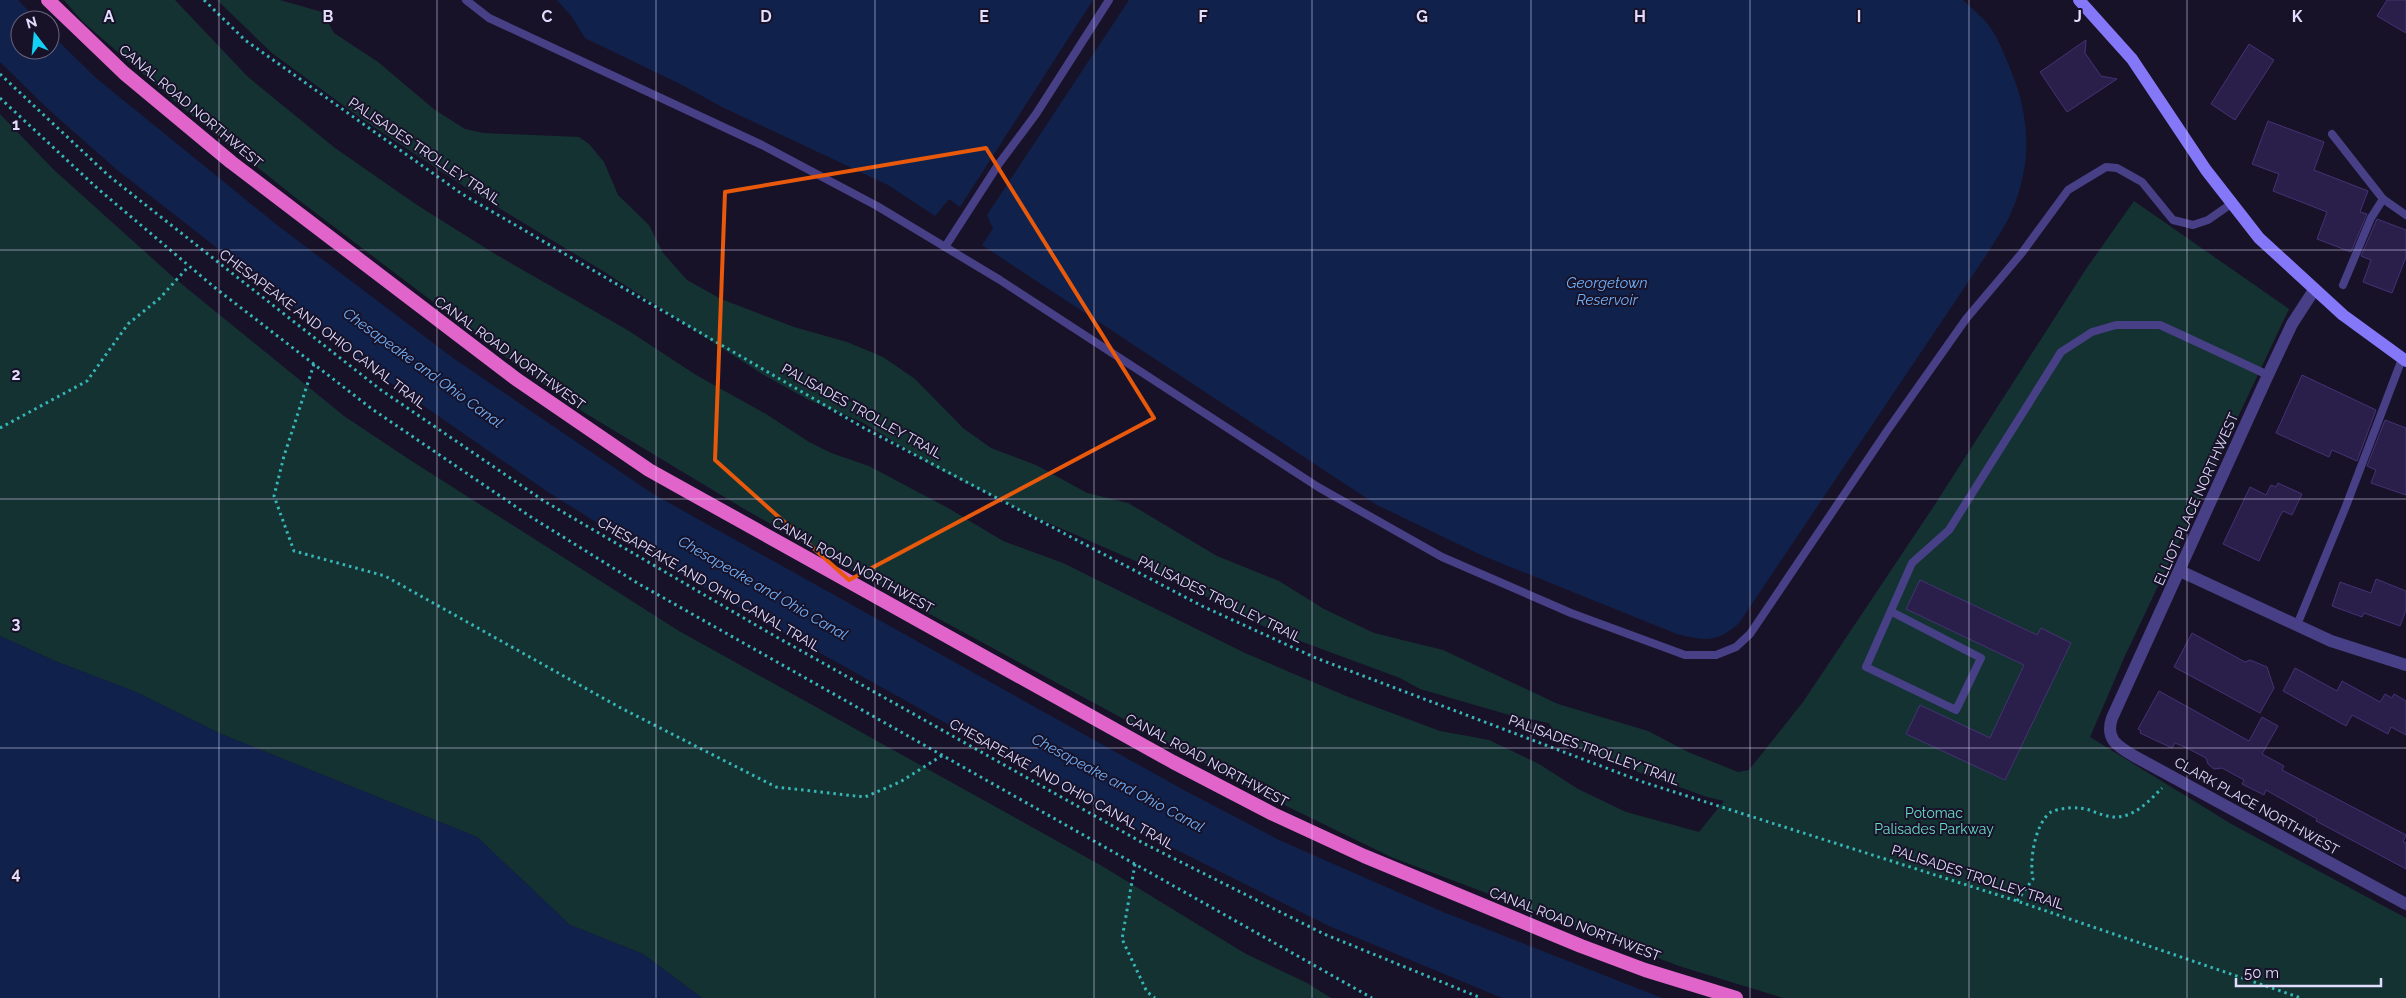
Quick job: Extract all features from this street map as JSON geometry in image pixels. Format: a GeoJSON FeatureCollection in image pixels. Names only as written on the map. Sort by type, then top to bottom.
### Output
{"type":"FeatureCollection","features":[{"type":"Feature","properties":{"kind":"highway","name":"CANAL ROAD NORTHWEST"},"geometry":{"type":"LineString","coordinates":[[48,0],[90,43],[231,162],[516,380],[649,470],[1189,770],[1273,814],[1364,856],[1567,940],[1645,970],[1736,998]]}},
{"type":"Feature","properties":{"kind":"main road"},"geometry":{"type":"LineString","coordinates":[[2079,0],[2132,59],[2231,204],[2272,252],[2360,329],[2404,360]]}},
{"type":"Feature","properties":{"kind":"street","name":"ELLIOT PLACE NORTHWEST"},"geometry":{"type":"LineString","coordinates":[[2110,723],[2292,324],[2314,290]]}},
{"type":"Feature","properties":{"kind":"street"},"geometry":{"type":"LineString","coordinates":[[2180,571],[2349,648],[2406,665]]}},
{"type":"Feature","properties":{"kind":"street","name":"CLARK PLACE NORTHWEST"},"geometry":{"type":"LineString","coordinates":[[2110,723],[2111,739],[2119,747],[2406,904]]}},
{"type":"Feature","properties":{"kind":"lane"},"geometry":{"type":"LineString","coordinates":[[466,0],[489,18],[528,38],[762,145],[876,206],[945,247],[1318,487],[1442,556],[1571,613],[1650,644],[1685,655],[1716,655],[1736,647],[1750,634],[1966,318],[2021,254],[2068,190],[2106,168],[2117,168],[2142,182],[2173,220],[2193,224],[2208,220],[2231,204]]}},
{"type":"Feature","properties":{"kind":"lane"},"geometry":{"type":"LineString","coordinates":[[945,247],[998,166],[1036,114],[1109,0]]}},
{"type":"Feature","properties":{"kind":"lane"},"geometry":{"type":"LineString","coordinates":[[2332,134],[2383,199],[2406,215]]}},
{"type":"Feature","properties":{"kind":"lane"},"geometry":{"type":"LineString","coordinates":[[2343,285],[2372,218],[2383,199]]}},
{"type":"Feature","properties":{"kind":"lane"},"geometry":{"type":"LineString","coordinates":[[1892,612],[1981,658],[1956,710],[1866,667],[1892,612],[1912,563],[1949,530],[2061,352],[2092,332],[2116,325],[2160,325],[2268,375]]}},
{"type":"Feature","properties":{"kind":"lane"},"geometry":{"type":"LineString","coordinates":[[2297,625],[2404,360]]}},
{"type":"Feature","properties":{"kind":"path","name":"PALISADES TROLLEY TRAIL"},"geometry":{"type":"LineString","coordinates":[[204,0],[245,40],[462,194],[864,428],[1202,606],[1316,658],[1643,782],[2017,900],[2301,998]]}},
{"type":"Feature","properties":{"kind":"path","name":"CHESAPEAKE AND OHIO CANAL TRAIL"},"geometry":{"type":"LineString","coordinates":[[0,74],[109,176],[380,390],[544,501],[766,631],[1143,843],[1324,934],[1481,998]]}},
{"type":"Feature","properties":{"kind":"path"},"geometry":{"type":"LineString","coordinates":[[0,98],[97,188],[189,266],[372,409],[539,522],[639,584],[1372,998]]}},
{"type":"Feature","properties":{"kind":"path"},"geometry":{"type":"LineString","coordinates":[[0,428],[87,381],[128,324],[160,298],[189,266]]}},
{"type":"Feature","properties":{"kind":"path"},"geometry":{"type":"LineString","coordinates":[[314,364],[284,456],[274,496],[294,551],[385,576],[619,707],[776,787],[865,797],[900,782],[943,755]]}},
{"type":"Feature","properties":{"kind":"path"},"geometry":{"type":"LineString","coordinates":[[2017,900],[2033,879],[2031,868],[2033,847],[2046,818],[2053,811],[2078,808],[2115,817],[2142,809],[2173,777]]}},
{"type":"Feature","properties":{"kind":"path"},"geometry":{"type":"LineString","coordinates":[[1135,864],[1122,939],[1147,992],[1155,998]]}},
{"type":"Feature","properties":{"kind":"highlighted area"},"geometry":{"type":"Polygon","coordinates":[[[986,148],[1154,418],[849,580],[715,460],[725,192],[986,148]]]}},
{"type":"Feature","properties":{"kind":"green space","name":"Potomac Palisades Parkway"},"geometry":{"type":"Polygon","coordinates":[[[64,0],[175,0],[248,77],[335,148],[417,205],[495,254],[629,331],[696,375],[766,414],[809,442],[831,453],[869,466],[948,508],[1003,541],[1063,563],[1245,653],[1346,696],[1440,731],[1489,740],[1539,764],[1578,789],[1626,812],[1699,832],[1724,801],[1707,797],[1602,759],[1566,742],[1556,735],[1549,723],[1506,714],[1420,689],[1400,678],[1273,631],[1147,566],[1035,517],[938,469],[862,422],[809,400],[762,374],[603,271],[471,191],[362,119],[272,53],[217,0],[280,0],[322,12],[334,33],[378,62],[435,110],[465,129],[483,133],[579,137],[589,144],[604,162],[618,195],[649,225],[663,253],[687,280],[721,299],[794,327],[847,342],[883,357],[915,379],[963,428],[991,448],[1036,465],[1087,493],[1128,503],[1217,556],[1279,581],[1324,609],[1374,633],[1443,650],[1558,704],[1648,731],[1688,752],[1738,772],[1749,770],[1803,702],[1932,509],[2086,269],[2134,201],[2289,309],[2124,658],[2090,737],[2233,825],[2406,918],[2406,998],[1783,998],[1679,966],[1391,857],[1264,795],[915,606],[746,510],[585,413],[515,364],[296,198],[174,101],[82,21],[64,0]]]}},
{"type":"Feature","properties":{"kind":"green space"},"geometry":{"type":"Polygon","coordinates":[[[0,114],[54,170],[173,277],[344,416],[410,460],[679,631],[1102,866],[1246,954],[1307,983],[1331,998],[702,998],[643,954],[570,925],[477,837],[221,734],[136,692],[55,661],[0,636],[0,114]]]}},
{"type":"Feature","properties":{"kind":"water","name":"Chesapeake and Ohio Canal"},"geometry":{"type":"Polygon","coordinates":[[[0,0],[18,0],[28,10],[10,10],[10,60],[60,60],[60,43],[96,78],[277,225],[453,358],[653,494],[1182,789],[1279,840],[1443,912],[1662,998],[1502,998],[1329,926],[1147,835],[770,625],[658,561],[548,492],[388,381],[116,169],[48,109],[0,62],[0,0]]]}},
{"type":"Feature","properties":{"kind":"water"},"geometry":{"type":"Polygon","coordinates":[[[557,0],[1093,0],[960,207],[949,199],[935,216],[888,185],[722,107],[684,86],[585,38],[572,17],[557,0]]]}},
{"type":"Feature","properties":{"kind":"water","name":"Georgetown Reservoir"},"geometry":{"type":"Polygon","coordinates":[[[1129,0],[1963,0],[1990,27],[2004,54],[2018,89],[2025,125],[2026,143],[2022,179],[2008,220],[1989,251],[1739,623],[1724,634],[1710,639],[1677,634],[1481,555],[1377,505],[982,245],[993,229],[987,215],[1129,0]]]}},
{"type":"Feature","properties":{"kind":"water"},"geometry":{"type":"Polygon","coordinates":[[[0,636],[55,661],[136,692],[221,734],[477,837],[570,925],[643,954],[702,998],[0,998],[0,636]]]}},
{"type":"Feature","properties":{"kind":"building"},"geometry":{"type":"Polygon","coordinates":[[[2387,0],[2406,0],[2406,33],[2377,16],[2387,0]]]}},
{"type":"Feature","properties":{"kind":"building"},"geometry":{"type":"Polygon","coordinates":[[[2086,40],[2085,53],[2101,76],[2117,79],[2067,112],[2040,72],[2086,40]]]}},
{"type":"Feature","properties":{"kind":"building"},"geometry":{"type":"Polygon","coordinates":[[[2249,44],[2274,60],[2235,120],[2211,104],[2249,44]]]}},
{"type":"Feature","properties":{"kind":"building"},"geometry":{"type":"Polygon","coordinates":[[[2268,121],[2324,142],[2314,170],[2368,191],[2360,212],[2367,214],[2351,252],[2317,239],[2327,212],[2273,191],[2279,174],[2252,164],[2268,121]]]}},
{"type":"Feature","properties":{"kind":"building"},"geometry":{"type":"Polygon","coordinates":[[[2377,219],[2406,230],[2406,257],[2392,293],[2363,282],[2371,260],[2361,256],[2377,219]]]}},
{"type":"Feature","properties":{"kind":"building"},"geometry":{"type":"Polygon","coordinates":[[[2302,375],[2376,410],[2357,461],[2332,450],[2329,457],[2276,433],[2302,375]]]}},
{"type":"Feature","properties":{"kind":"building"},"geometry":{"type":"Polygon","coordinates":[[[2385,420],[2406,428],[2406,495],[2371,483],[2376,470],[2367,466],[2385,420]]]}},
{"type":"Feature","properties":{"kind":"building"},"geometry":{"type":"Polygon","coordinates":[[[2278,483],[2302,494],[2292,515],[2283,511],[2259,561],[2223,544],[2250,487],[2266,495],[2271,485],[2276,487],[2278,483]]]}},
{"type":"Feature","properties":{"kind":"building"},"geometry":{"type":"Polygon","coordinates":[[[2376,579],[2406,591],[2406,610],[2400,626],[2364,613],[2362,617],[2332,606],[2340,582],[2371,593],[2376,579]]]}},
{"type":"Feature","properties":{"kind":"building"},"geometry":{"type":"Polygon","coordinates":[[[1920,580],[2037,635],[2041,628],[2071,643],[2005,780],[1906,734],[1920,705],[1990,738],[2024,665],[1906,609],[1920,580]]]}},
{"type":"Feature","properties":{"kind":"building"},"geometry":{"type":"Polygon","coordinates":[[[2192,633],[2245,662],[2250,660],[2267,667],[2274,688],[2260,713],[2174,667],[2192,633]]]}},
{"type":"Feature","properties":{"kind":"building"},"geometry":{"type":"Polygon","coordinates":[[[2295,668],[2337,691],[2342,681],[2380,702],[2385,694],[2392,698],[2394,694],[2406,701],[2406,735],[2391,727],[2388,734],[2352,715],[2346,726],[2283,691],[2295,668]]]}},
{"type":"Feature","properties":{"kind":"building"},"geometry":{"type":"Polygon","coordinates":[[[2159,691],[2249,741],[2262,717],[2278,726],[2262,754],[2284,766],[2282,770],[2406,835],[2403,842],[2406,843],[2406,869],[2316,821],[2317,819],[2266,790],[2264,795],[2242,784],[2244,780],[2222,768],[2214,769],[2208,764],[2206,758],[2187,748],[2175,743],[2172,748],[2140,733],[2141,731],[2138,729],[2159,691]]]}}]}
